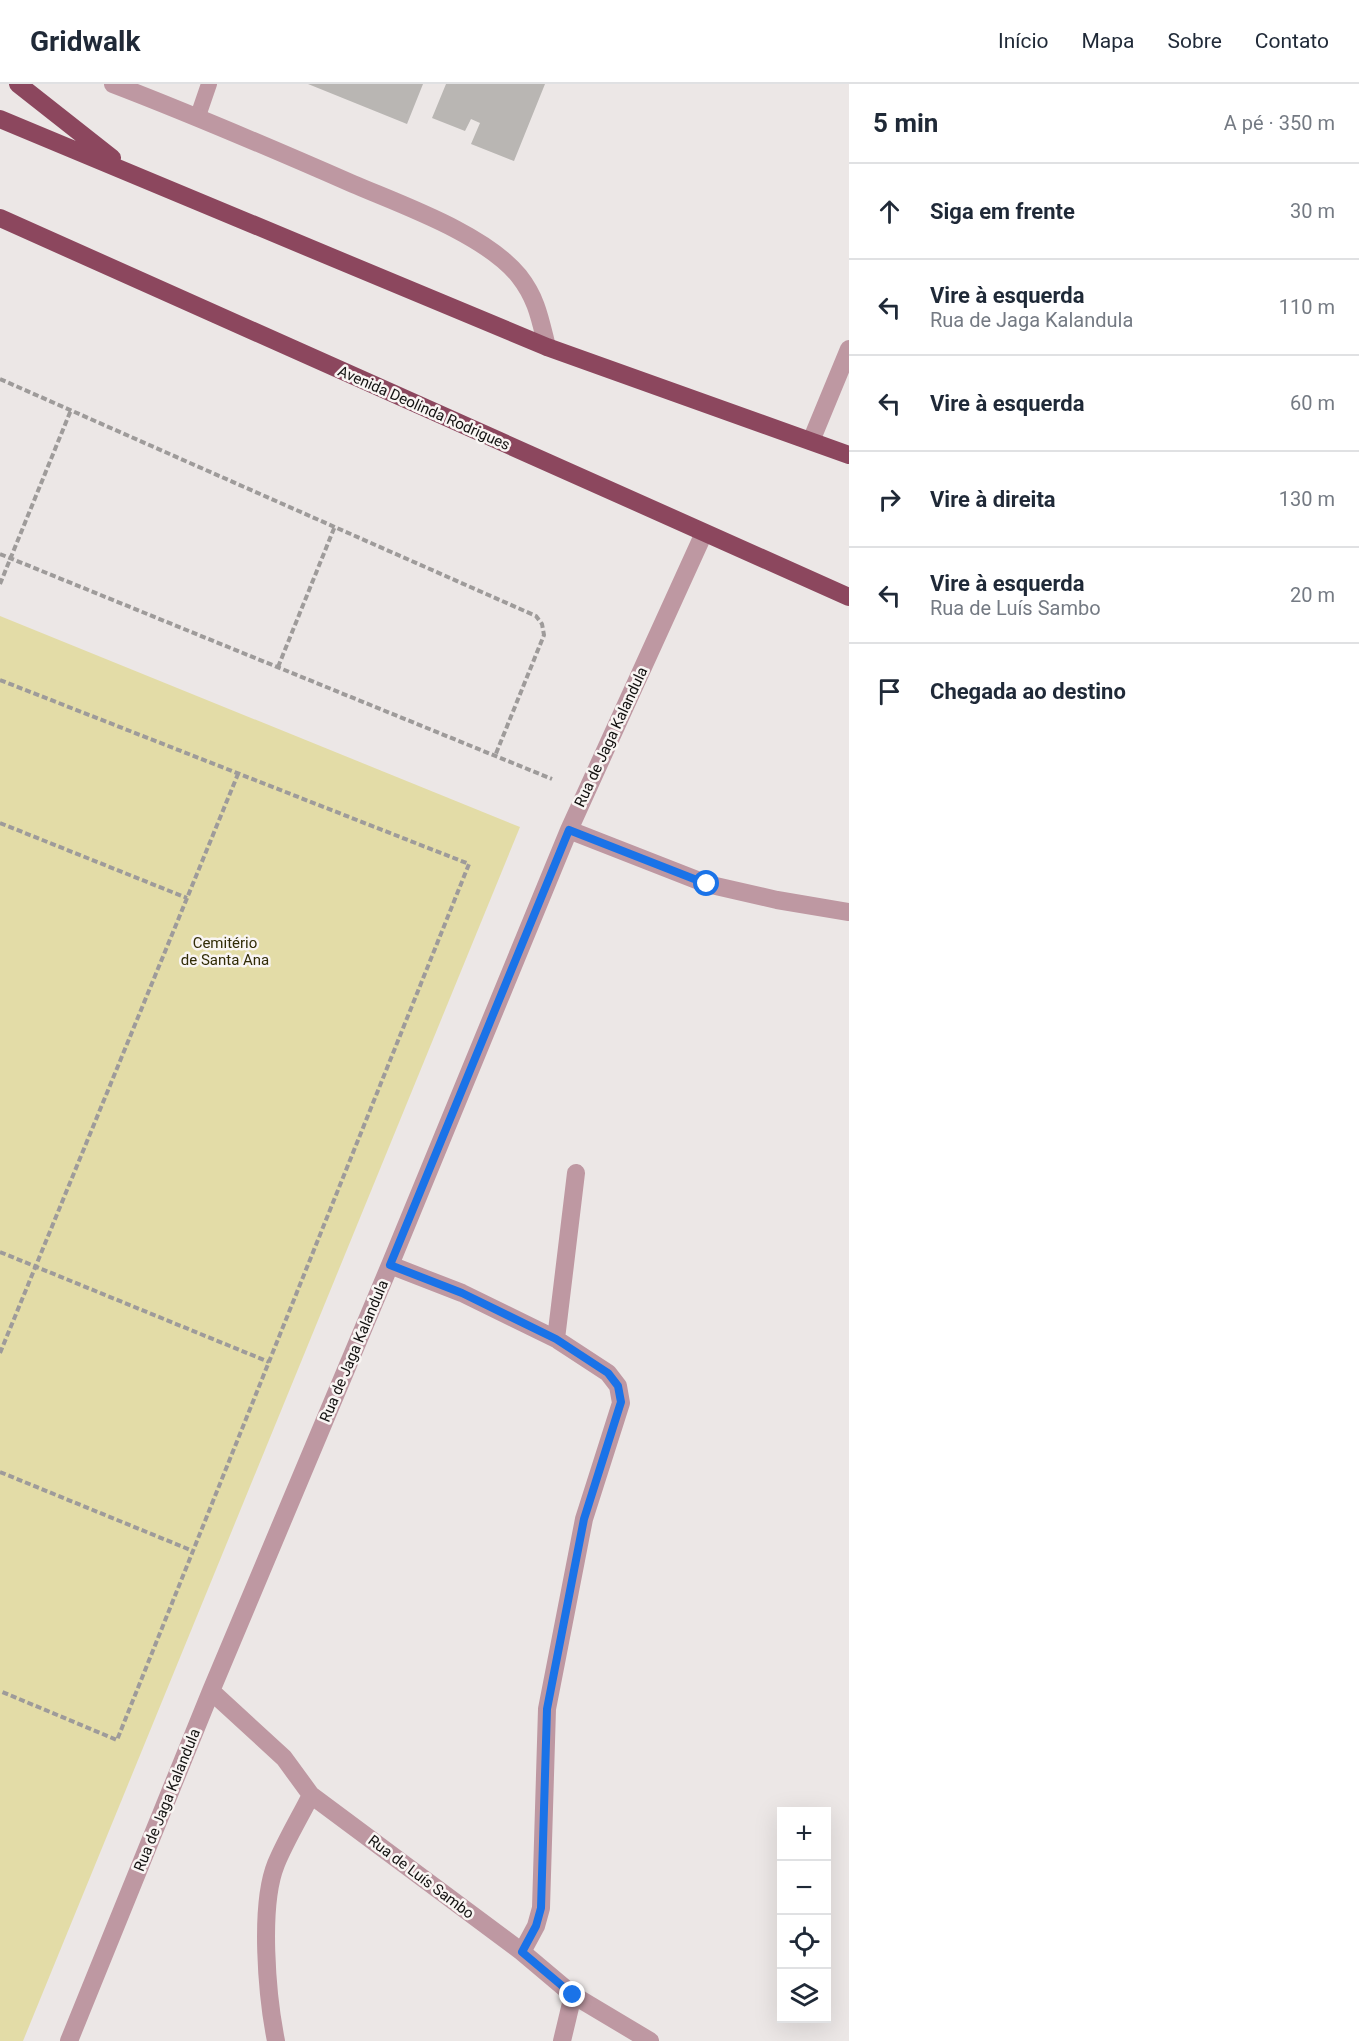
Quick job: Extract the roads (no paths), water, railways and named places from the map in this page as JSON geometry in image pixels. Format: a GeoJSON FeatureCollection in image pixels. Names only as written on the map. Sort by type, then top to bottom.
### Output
{"type":"FeatureCollection","features":[{"type":"Feature","properties":{"kind":"highway"},"geometry":{"type":"LineString","coordinates":[[18,84],[132,174]]}},
{"type":"Feature","properties":{"kind":"highway"},"geometry":{"type":"LineString","coordinates":[[0,119],[547,347],[849,455]]}},
{"type":"Feature","properties":{"kind":"highway","name":"Avenida Deolinda Rodrigues"},"geometry":{"type":"LineString","coordinates":[[0,218],[704,533],[849,595]]}},
{"type":"Feature","properties":{"kind":"street"},"geometry":{"type":"LineString","coordinates":[[113,84],[198,116],[442,222],[487,248],[518,274],[536,301],[547,347]]}},
{"type":"Feature","properties":{"kind":"street"},"geometry":{"type":"LineString","coordinates":[[811,441],[849,349]]}},
{"type":"Feature","properties":{"kind":"street","name":"Rua de Jaga Kalandula"},"geometry":{"type":"LineString","coordinates":[[69,2041],[211,1691],[569,830],[704,533]]}},
{"type":"Feature","properties":{"kind":"street"},"geometry":{"type":"LineString","coordinates":[[569,830],[707,884],[777,900],[849,912]]}},
{"type":"Feature","properties":{"kind":"street"},"geometry":{"type":"LineString","coordinates":[[556,1339],[576,1173]]}},
{"type":"Feature","properties":{"kind":"street"},"geometry":{"type":"LineString","coordinates":[[390,1265],[462,1293],[556,1339],[608,1373],[618,1386],[621,1402],[584,1519],[547,1709],[541,1908],[536,1926],[522,1952]]}},
{"type":"Feature","properties":{"kind":"street","name":"Rua de Luís Sambo"},"geometry":{"type":"LineString","coordinates":[[211,1691],[284,1758],[311,1794],[522,1952],[573,1995],[650,2041]]}},
{"type":"Feature","properties":{"kind":"street"},"geometry":{"type":"LineString","coordinates":[[276,2041],[270,2013],[267,1963],[268,1899],[275,1865],[311,1794]]}},
{"type":"Feature","properties":{"kind":"street"},"geometry":{"type":"LineString","coordinates":[[562,2041],[573,1995]]}},
{"type":"Feature","properties":{"kind":"lane"},"geometry":{"type":"LineString","coordinates":[[198,116],[210,84]]}},
{"type":"Feature","properties":{"kind":"park label","name":"Cemitério de Santa Ana"},"geometry":{"type":"Point","coordinates":[225,952]}}]}
